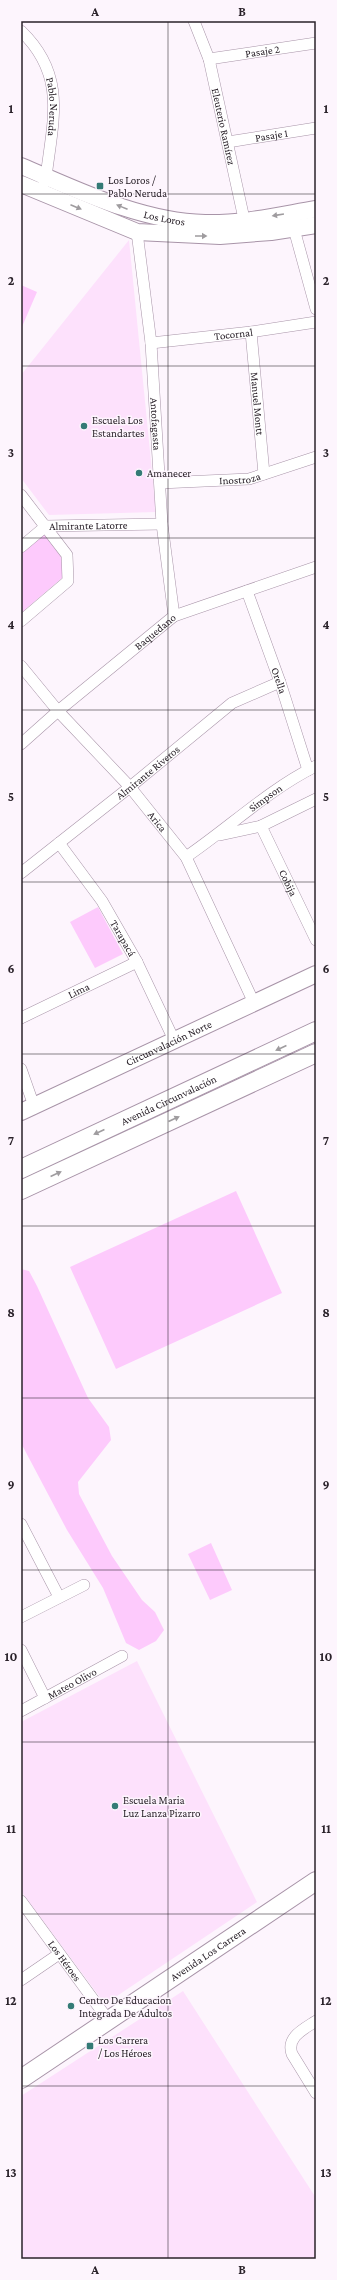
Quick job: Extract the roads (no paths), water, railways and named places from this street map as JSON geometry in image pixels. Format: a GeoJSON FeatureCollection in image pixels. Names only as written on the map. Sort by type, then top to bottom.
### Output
{"type":"FeatureCollection","features":[{"type":"Feature","properties":{"kind":"main road","name":"Los Loros"},"geometry":{"type":"LineString","coordinates":[[21,166],[130,211],[149,216],[187,222],[246,227],[294,229],[316,225]]}},
{"type":"Feature","properties":{"kind":"main road","name":"Los Loros"},"geometry":{"type":"LineString","coordinates":[[21,184],[137,232],[192,236],[246,227],[316,209]]}},
{"type":"Feature","properties":{"kind":"main road","name":"Circunvalación Norte"},"geometry":{"type":"LineString","coordinates":[[28,1109],[316,974]]}},
{"type":"Feature","properties":{"kind":"main road","name":"Avenida Circunvalación"},"geometry":{"type":"LineString","coordinates":[[21,1169],[316,1031]]}},
{"type":"Feature","properties":{"kind":"main road","name":"Avenida Circunvalación"},"geometry":{"type":"LineString","coordinates":[[21,1190],[316,1053]]}},
{"type":"Feature","properties":{"kind":"main road","name":"Avenida Los Carrera"},"geometry":{"type":"LineString","coordinates":[[21,2080],[316,1882]]}},
{"type":"Feature","properties":{"kind":"street","name":"Eleuterio Ramírez"},"geometry":{"type":"LineString","coordinates":[[194,21],[209,59],[246,227]]}},
{"type":"Feature","properties":{"kind":"street","name":"Pablo Neruda"},"geometry":{"type":"LineString","coordinates":[[21,31],[35,44],[49,71],[55,105],[46,177],[40,192]]}},
{"type":"Feature","properties":{"kind":"street","name":"Pasaje 2"},"geometry":{"type":"LineString","coordinates":[[209,59],[316,43]]}},
{"type":"Feature","properties":{"kind":"street","name":"Pasaje 1"},"geometry":{"type":"LineString","coordinates":[[228,142],[316,128]]}},
{"type":"Feature","properties":{"kind":"street"},"geometry":{"type":"LineString","coordinates":[[294,229],[316,309]]}},
{"type":"Feature","properties":{"kind":"street","name":"Antofagasta"},"geometry":{"type":"LineString","coordinates":[[137,232],[151,344],[162,524],[174,616]]}},
{"type":"Feature","properties":{"kind":"street","name":"Tocornal"},"geometry":{"type":"LineString","coordinates":[[151,344],[251,332],[316,322]]}},
{"type":"Feature","properties":{"kind":"street","name":"Manuel Montt"},"geometry":{"type":"LineString","coordinates":[[251,332],[264,474]]}},
{"type":"Feature","properties":{"kind":"street","name":"Inostroza"},"geometry":{"type":"LineString","coordinates":[[160,482],[249,479],[316,458]]}},
{"type":"Feature","properties":{"kind":"street"},"geometry":{"type":"LineString","coordinates":[[21,495],[67,555],[68,581],[21,621]]}},
{"type":"Feature","properties":{"kind":"street","name":"Almirante Latorre"},"geometry":{"type":"LineString","coordinates":[[21,547],[46,526],[162,524]]}},
{"type":"Feature","properties":{"kind":"street","name":"Baquedano"},"geometry":{"type":"LineString","coordinates":[[21,744],[58,711],[174,616],[316,567]]}},
{"type":"Feature","properties":{"kind":"street","name":"Orella"},"geometry":{"type":"LineString","coordinates":[[247,591],[312,768]]}},
{"type":"Feature","properties":{"kind":"street","name":"Arica"},"geometry":{"type":"LineString","coordinates":[[21,666],[58,711],[130,787],[186,857],[254,1003]]}},
{"type":"Feature","properties":{"kind":"street","name":"Almirante Riveros"},"geometry":{"type":"LineString","coordinates":[[21,873],[130,787],[232,702],[280,682]]}},
{"type":"Feature","properties":{"kind":"street","name":"Simpson"},"geometry":{"type":"LineString","coordinates":[[186,857],[218,835],[250,807],[312,768]]}},
{"type":"Feature","properties":{"kind":"street","name":"Simpson"},"geometry":{"type":"LineString","coordinates":[[218,835],[261,826],[316,799]]}},
{"type":"Feature","properties":{"kind":"street","name":"Cobija"},"geometry":{"type":"LineString","coordinates":[[261,826],[316,940]]}},
{"type":"Feature","properties":{"kind":"street","name":"Tarapacá"},"geometry":{"type":"LineString","coordinates":[[59,843],[102,901],[137,962],[174,1040]]}},
{"type":"Feature","properties":{"kind":"street","name":"Lima"},"geometry":{"type":"LineString","coordinates":[[21,1018],[137,962]]}},
{"type":"Feature","properties":{"kind":"street"},"geometry":{"type":"LineString","coordinates":[[21,1069],[28,1109]]}},
{"type":"Feature","properties":{"kind":"street"},"geometry":{"type":"LineString","coordinates":[[21,1524],[59,1597]]}},
{"type":"Feature","properties":{"kind":"street"},"geometry":{"type":"LineString","coordinates":[[21,1617],[84,1585]]}},
{"type":"Feature","properties":{"kind":"street"},"geometry":{"type":"LineString","coordinates":[[21,1650],[45,1698]]}},
{"type":"Feature","properties":{"kind":"street","name":"Mateo Olivo"},"geometry":{"type":"LineString","coordinates":[[21,1711],[122,1656]]}},
{"type":"Feature","properties":{"kind":"street","name":"Los Héroes"},"geometry":{"type":"LineString","coordinates":[[23,1908],[109,2021]]}},
{"type":"Feature","properties":{"kind":"street"},"geometry":{"type":"LineString","coordinates":[[21,1980],[59,1954]]}},
{"type":"Feature","properties":{"kind":"street"},"geometry":{"type":"LineString","coordinates":[[316,2021],[296,2035],[290,2048],[316,2093]]}},
{"type":"Feature","properties":{"kind":"place","name":"Los Loros / Pablo Neruda"},"geometry":{"type":"Point","coordinates":[100,186]}},
{"type":"Feature","properties":{"kind":"place","name":"Escuela Los Estandartes"},"geometry":{"type":"Point","coordinates":[84,426]}},
{"type":"Feature","properties":{"kind":"place","name":"Amanecer"},"geometry":{"type":"Point","coordinates":[139,473]}},
{"type":"Feature","properties":{"kind":"place","name":"Escuela Maria Luz Lanza Pizarro"},"geometry":{"type":"Point","coordinates":[115,1806]}},
{"type":"Feature","properties":{"kind":"place","name":"Centro De Educacion Integrada De Adultos"},"geometry":{"type":"Point","coordinates":[71,2006]}},
{"type":"Feature","properties":{"kind":"place","name":"Los Carrera / Los Héroes"},"geometry":{"type":"Point","coordinates":[90,2046]}}]}
